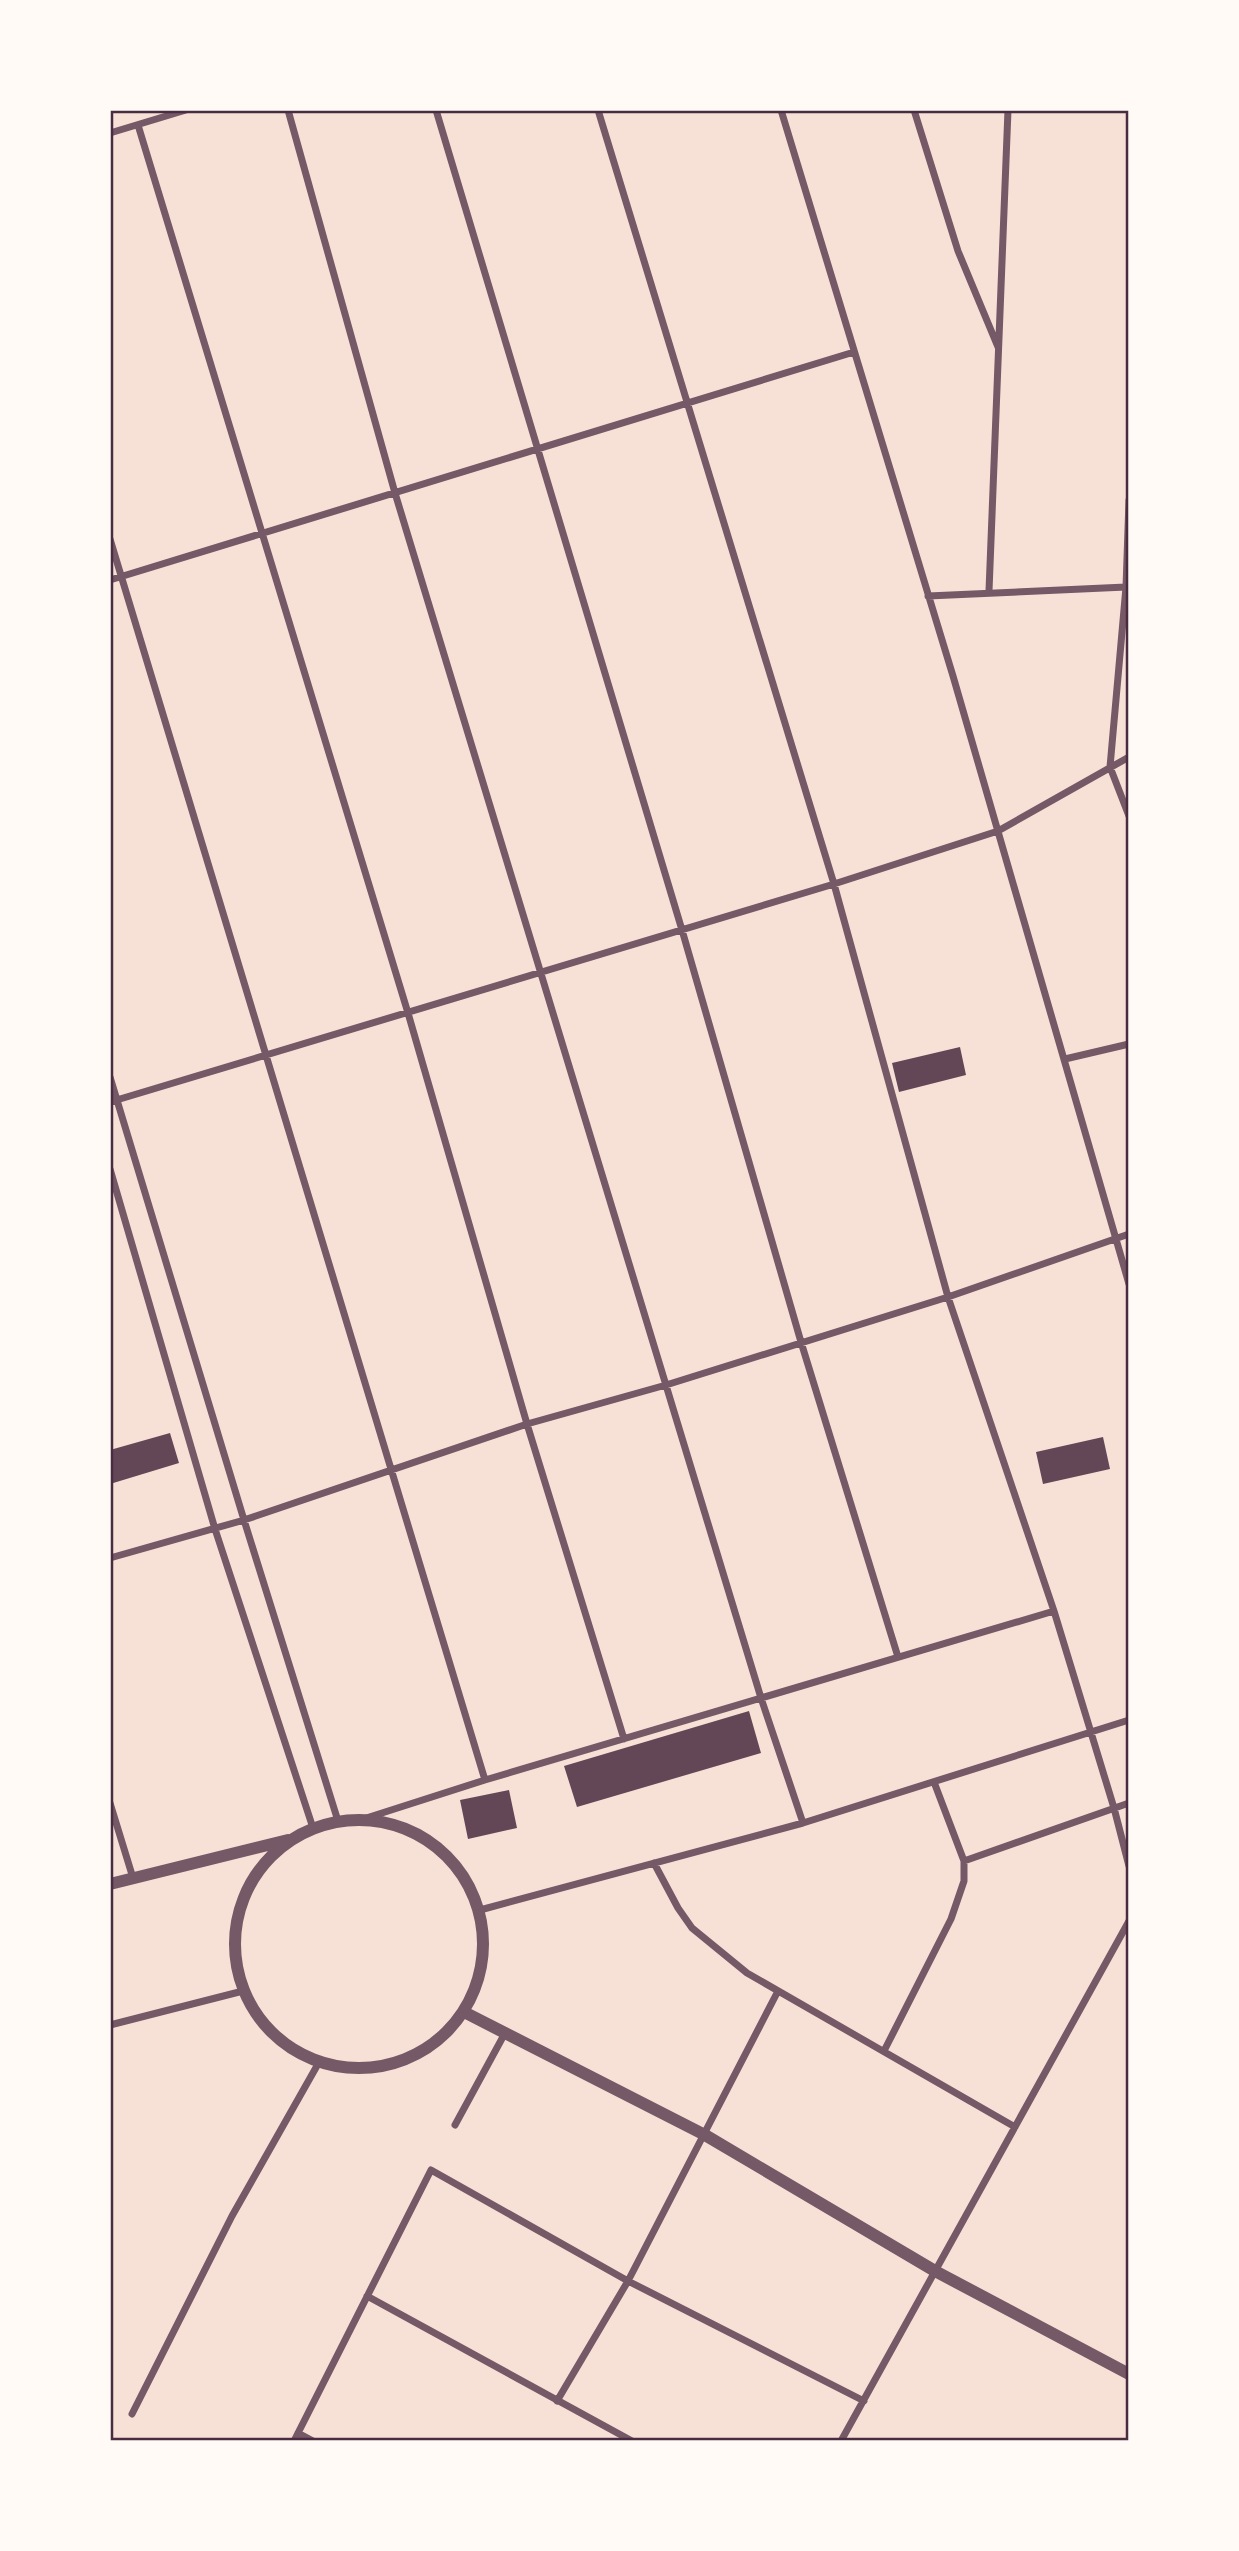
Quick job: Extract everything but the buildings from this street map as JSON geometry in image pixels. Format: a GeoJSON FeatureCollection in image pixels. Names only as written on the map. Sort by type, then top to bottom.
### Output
{"type":"FeatureCollection","features":[{"type":"Feature","properties":{"kind":"street"},"geometry":{"type":"LineString","coordinates":[[110,133],[186,110]]}},
{"type":"Feature","properties":{"kind":"street"},"geometry":{"type":"LineString","coordinates":[[288,110],[395,494],[761,1698],[803,1824]]}},
{"type":"Feature","properties":{"kind":"street"},"geometry":{"type":"LineString","coordinates":[[436,110],[682,930],[801,1342],[898,1657]]}},
{"type":"Feature","properties":{"kind":"street"},"geometry":{"type":"LineString","coordinates":[[598,110],[834,884],[948,1297],[1054,1611],[1129,1866]]}},
{"type":"Feature","properties":{"kind":"street"},"geometry":{"type":"LineString","coordinates":[[781,110],[998,831],[1129,1284]]}},
{"type":"Feature","properties":{"kind":"street"},"geometry":{"type":"LineString","coordinates":[[914,110],[958,251],[1000,351]]}},
{"type":"Feature","properties":{"kind":"street"},"geometry":{"type":"LineString","coordinates":[[989,592],[1008,110]]}},
{"type":"Feature","properties":{"kind":"street"},"geometry":{"type":"LineString","coordinates":[[138,125],[408,1013],[527,1424],[624,1739]]}},
{"type":"Feature","properties":{"kind":"street"},"geometry":{"type":"LineString","coordinates":[[110,580],[854,352]]}},
{"type":"Feature","properties":{"kind":"street"},"geometry":{"type":"LineString","coordinates":[[1129,500],[1126,587],[1110,767],[1129,816]]}},
{"type":"Feature","properties":{"kind":"street"},"geometry":{"type":"LineString","coordinates":[[110,539],[485,1780]]}},
{"type":"Feature","properties":{"kind":"street"},"geometry":{"type":"LineString","coordinates":[[928,596],[1126,587]]}},
{"type":"Feature","properties":{"kind":"street"},"geometry":{"type":"LineString","coordinates":[[114,1101],[834,884],[998,831],[1129,757]]}},
{"type":"Feature","properties":{"kind":"street"},"geometry":{"type":"LineString","coordinates":[[1065,1059],[1129,1044]]}},
{"type":"Feature","properties":{"kind":"street"},"geometry":{"type":"LineString","coordinates":[[110,1077],[114,1101],[338,1821]]}},
{"type":"Feature","properties":{"kind":"street"},"geometry":{"type":"LineString","coordinates":[[110,1169],[215,1529],[313,1828]]}},
{"type":"Feature","properties":{"kind":"street"},"geometry":{"type":"LineString","coordinates":[[110,1558],[244,1520],[527,1424],[666,1385],[948,1297],[1129,1234]]}},
{"type":"Feature","properties":{"kind":"street"},"geometry":{"type":"LineString","coordinates":[[357,1821],[485,1780],[1054,1611]]}},
{"type":"Feature","properties":{"kind":"street"},"geometry":{"type":"LineString","coordinates":[[480,1910],[803,1824],[1129,1720]]}},
{"type":"Feature","properties":{"kind":"street"},"geometry":{"type":"LineString","coordinates":[[884,2051],[951,1919],[964,1881],[964,1861],[934,1783]]}},
{"type":"Feature","properties":{"kind":"street"},"geometry":{"type":"LineString","coordinates":[[110,1803],[132,1878]]}},
{"type":"Feature","properties":{"kind":"street"},"geometry":{"type":"LineString","coordinates":[[964,1861],[1129,1803]]}},
{"type":"Feature","properties":{"kind":"street"},"geometry":{"type":"LineString","coordinates":[[110,1884],[292,1839],[313,1828],[338,1821],[378,1821],[412,1831],[442,1851],[465,1878],[480,1910],[484,1945],[479,1980],[464,2012],[437,2041],[403,2061],[364,2069],[318,2064],[291,2048],[263,2024],[243,1992],[234,1949],[240,1906],[260,1868],[292,1839]]}},
{"type":"Feature","properties":{"kind":"street"},"geometry":{"type":"LineString","coordinates":[[654,1863],[692,1928],[747,1973],[1015,2127]]}},
{"type":"Feature","properties":{"kind":"street"},"geometry":{"type":"LineString","coordinates":[[841,2441],[1129,1921]]}},
{"type":"Feature","properties":{"kind":"street"},"geometry":{"type":"LineString","coordinates":[[557,2401],[628,2281],[778,1991]]}},
{"type":"Feature","properties":{"kind":"street"},"geometry":{"type":"LineString","coordinates":[[110,2025],[243,1992]]}},
{"type":"Feature","properties":{"kind":"street"},"geometry":{"type":"LineString","coordinates":[[464,2012],[705,2135],[935,2271],[1129,2374]]}},
{"type":"Feature","properties":{"kind":"street"},"geometry":{"type":"LineString","coordinates":[[455,2125],[505,2033]]}},
{"type":"Feature","properties":{"kind":"street"},"geometry":{"type":"LineString","coordinates":[[132,2414],[232,2216],[318,2064]]}},
{"type":"Feature","properties":{"kind":"street"},"geometry":{"type":"LineString","coordinates":[[313,2441],[296,2437],[430,2170],[628,2281],[864,2401]]}},
{"type":"Feature","properties":{"kind":"street"},"geometry":{"type":"LineString","coordinates":[[368,2296],[632,2441]]}}]}
